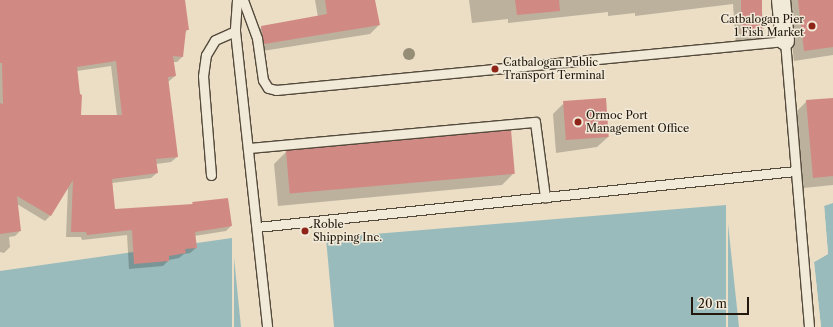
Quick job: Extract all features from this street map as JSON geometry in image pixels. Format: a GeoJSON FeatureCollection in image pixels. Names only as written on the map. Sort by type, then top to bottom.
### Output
{"type":"FeatureCollection","features":[{"type":"Feature","properties":{"kind":"street"},"geometry":{"type":"LineString","coordinates":[[781,0],[784,41]]}},
{"type":"Feature","properties":{"kind":"lane"},"geometry":{"type":"LineString","coordinates":[[237,0],[235,32],[267,327]]}},
{"type":"Feature","properties":{"kind":"lane"},"geometry":{"type":"LineString","coordinates":[[243,0],[257,38],[263,80],[268,88],[276,90],[784,41],[809,327]]}},
{"type":"Feature","properties":{"kind":"lane"},"geometry":{"type":"LineString","coordinates":[[211,175],[203,76],[206,55],[215,40],[235,32]]}},
{"type":"Feature","properties":{"kind":"lane"},"geometry":{"type":"LineString","coordinates":[[248,148],[535,122],[545,197]]}},
{"type":"Feature","properties":{"kind":"lane"},"geometry":{"type":"LineString","coordinates":[[257,227],[795,171]]}},
{"type":"Feature","properties":{"kind":"water"},"geometry":{"type":"Polygon","coordinates":[[[833,203],[833,327],[821,327],[814,262],[828,254],[824,206],[833,203]]]}},
{"type":"Feature","properties":{"kind":"water"},"geometry":{"type":"Polygon","coordinates":[[[726,205],[739,327],[334,327],[326,238],[726,205]]]}},
{"type":"Feature","properties":{"kind":"water"},"geometry":{"type":"Polygon","coordinates":[[[232,238],[241,327],[0,327],[0,271],[232,238]]]}},
{"type":"Feature","properties":{"kind":"pier"},"geometry":{"type":"Polygon","coordinates":[[[824,204],[828,254],[814,262],[821,327],[819,327],[812,262],[826,253],[822,206],[824,204]]]}},
{"type":"Feature","properties":{"kind":"pier"},"geometry":{"type":"Polygon","coordinates":[[[726,205],[728,205],[728,327],[726,327],[726,205]]]}},
{"type":"Feature","properties":{"kind":"pier"},"geometry":{"type":"Polygon","coordinates":[[[232,238],[234,238],[234,327],[232,327],[232,238]]]}},
{"type":"Feature","properties":{"kind":"pier"},"geometry":{"type":"Polygon","coordinates":[[[324,238],[326,238],[326,327],[324,327],[324,238]]]}},
{"type":"Feature","properties":{"kind":"building"},"geometry":{"type":"Polygon","coordinates":[[[0,0],[185,0],[189,30],[186,30],[183,57],[173,56],[176,76],[168,77],[178,157],[156,159],[158,173],[112,179],[115,209],[193,204],[192,202],[228,198],[232,226],[195,232],[197,248],[185,249],[186,253],[169,256],[169,261],[134,264],[132,230],[87,235],[86,232],[71,232],[73,180],[51,216],[17,196],[21,231],[0,234],[0,103],[3,104],[2,63],[0,63],[0,0]],[[116,61],[77,67],[80,94],[82,95],[81,115],[122,115],[116,61]]]}},
{"type":"Feature","properties":{"kind":"building"},"geometry":{"type":"Polygon","coordinates":[[[325,0],[375,0],[380,25],[264,44],[261,26],[327,14],[325,0]]]}},
{"type":"Feature","properties":{"kind":"building"},"geometry":{"type":"Polygon","coordinates":[[[515,0],[559,0],[560,11],[517,15],[515,0]]]}},
{"type":"Feature","properties":{"kind":"building"},"geometry":{"type":"Polygon","coordinates":[[[741,0],[762,0],[762,37],[741,37],[741,0]]]}},
{"type":"Feature","properties":{"kind":"building","name":"Catbalogan Pier 1 Fish Market"},"geometry":{"type":"Polygon","coordinates":[[[798,0],[833,0],[833,47],[804,51],[798,0]]]}},
{"type":"Feature","properties":{"kind":"building"},"geometry":{"type":"Polygon","coordinates":[[[606,98],[609,137],[566,140],[563,101],[606,98]]]}},
{"type":"Feature","properties":{"kind":"building"},"geometry":{"type":"Polygon","coordinates":[[[833,98],[833,176],[813,178],[806,100],[833,98]]]}},
{"type":"Feature","properties":{"kind":"building"},"geometry":{"type":"Polygon","coordinates":[[[511,130],[515,174],[290,194],[286,150],[511,130]]]}},
{"type":"Feature","properties":{"kind":"place","name":"Catbalogan Pier 1 Fish Market"},"geometry":{"type":"Point","coordinates":[812,26]}},
{"type":"Feature","properties":{"kind":"place","name":"Catbalogan Public Transport Terminal"},"geometry":{"type":"Point","coordinates":[495,69]}},
{"type":"Feature","properties":{"kind":"place","name":"Ormoc Port Management Office"},"geometry":{"type":"Point","coordinates":[578,122]}},
{"type":"Feature","properties":{"kind":"place","name":"Roble Shipping Inc."},"geometry":{"type":"Point","coordinates":[305,231]}}]}
